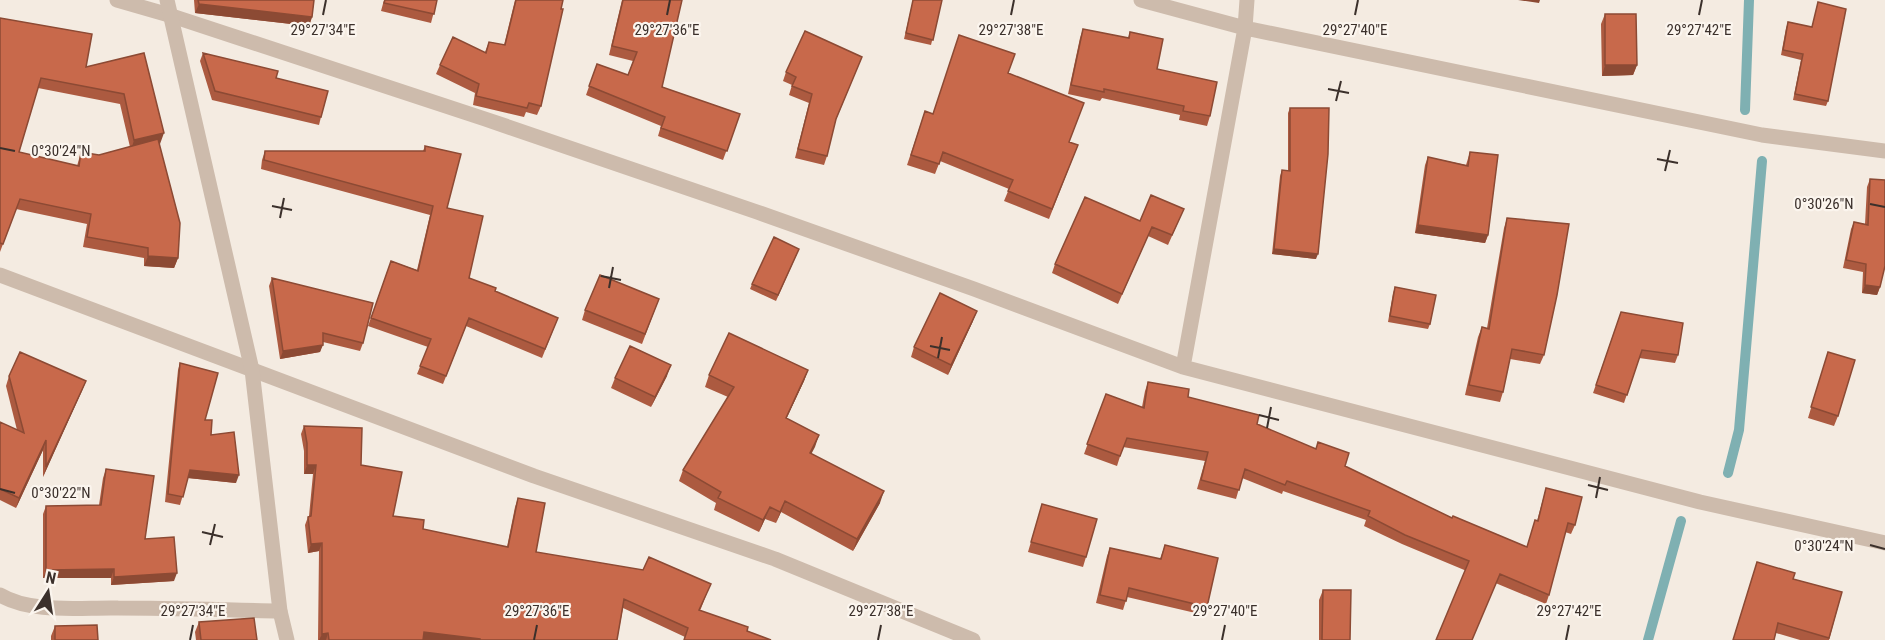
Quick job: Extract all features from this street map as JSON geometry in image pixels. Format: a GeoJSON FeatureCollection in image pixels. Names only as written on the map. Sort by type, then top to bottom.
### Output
{"type":"FeatureCollection","features":[{"type":"Feature","properties":{"kind":"street"},"geometry":{"type":"LineString","coordinates":[[117,0],[168,7],[757,212],[974,289],[1183,367],[1700,502],[1885,543]]}},
{"type":"Feature","properties":{"kind":"street"},"geometry":{"type":"LineString","coordinates":[[1141,0],[1245,28],[1762,135],[1885,151]]}},
{"type":"Feature","properties":{"kind":"street"},"geometry":{"type":"LineString","coordinates":[[1183,367],[1245,28],[1248,0]]}},
{"type":"Feature","properties":{"kind":"street"},"geometry":{"type":"LineString","coordinates":[[168,7],[252,370],[280,611],[286,640]]}},
{"type":"Feature","properties":{"kind":"street"},"geometry":{"type":"LineString","coordinates":[[0,275],[534,476],[775,559],[974,640]]}},
{"type":"Feature","properties":{"kind":"street"},"geometry":{"type":"LineString","coordinates":[[0,595],[16,603],[74,610],[115,608],[280,611]]}},
{"type":"Feature","properties":{"kind":"building"},"geometry":{"type":"Polygon","coordinates":[[[198,0],[314,0],[312,17],[199,4],[198,0]]]}},
{"type":"Feature","properties":{"kind":"building"},"geometry":{"type":"Polygon","coordinates":[[[385,0],[437,0],[434,14],[384,3],[385,0]]]}},
{"type":"Feature","properties":{"kind":"building"},"geometry":{"type":"Polygon","coordinates":[[[516,0],[563,0],[561,9],[563,9],[541,106],[529,103],[527,108],[476,96],[479,84],[440,65],[453,37],[486,53],[489,42],[505,45],[516,0]]]}},
{"type":"Feature","properties":{"kind":"building"},"geometry":{"type":"Polygon","coordinates":[[[623,0],[682,0],[662,87],[740,114],[727,151],[661,128],[665,117],[589,86],[597,64],[628,75],[637,52],[612,46],[623,0]]]}},
{"type":"Feature","properties":{"kind":"building"},"geometry":{"type":"Polygon","coordinates":[[[913,0],[942,0],[933,40],[906,33],[913,0]]]}},
{"type":"Feature","properties":{"kind":"building"},"geometry":{"type":"Polygon","coordinates":[[[1818,2],[1846,9],[1828,101],[1795,94],[1803,54],[1783,50],[1788,22],[1812,27],[1818,2]]]}},
{"type":"Feature","properties":{"kind":"building"},"geometry":{"type":"Polygon","coordinates":[[[1605,14],[1636,14],[1637,65],[1605,65],[1605,14]]]}},
{"type":"Feature","properties":{"kind":"building"},"geometry":{"type":"Polygon","coordinates":[[[0,18],[92,34],[86,67],[144,53],[164,133],[134,140],[124,94],[41,78],[19,152],[79,166],[81,152],[99,155],[158,139],[180,223],[178,258],[148,256],[148,248],[87,237],[91,214],[20,199],[3,244],[0,243],[0,18]]]}},
{"type":"Feature","properties":{"kind":"building"},"geometry":{"type":"Polygon","coordinates":[[[1083,29],[1129,38],[1130,32],[1163,39],[1157,69],[1217,82],[1210,116],[1183,111],[1184,106],[1104,89],[1104,92],[1071,85],[1083,29]]]}},
{"type":"Feature","properties":{"kind":"building"},"geometry":{"type":"Polygon","coordinates":[[[805,31],[862,57],[836,119],[827,156],[798,149],[812,94],[792,86],[796,77],[786,72],[805,31]]]}},
{"type":"Feature","properties":{"kind":"building"},"geometry":{"type":"Polygon","coordinates":[[[959,35],[1015,54],[1008,73],[1084,103],[1069,142],[1078,145],[1052,209],[1008,191],[1013,180],[943,152],[939,164],[911,155],[925,111],[933,114],[959,35]]]}},
{"type":"Feature","properties":{"kind":"building"},"geometry":{"type":"Polygon","coordinates":[[[203,53],[278,71],[276,78],[328,91],[321,117],[215,91],[203,53]]]}},
{"type":"Feature","properties":{"kind":"building"},"geometry":{"type":"Polygon","coordinates":[[[1290,108],[1329,108],[1328,154],[1318,254],[1274,249],[1282,170],[1290,171],[1290,108]]]}},
{"type":"Feature","properties":{"kind":"building"},"geometry":{"type":"Polygon","coordinates":[[[425,146],[461,154],[447,208],[483,216],[469,278],[496,288],[495,291],[558,318],[545,349],[469,318],[446,376],[420,366],[431,339],[371,318],[391,261],[418,271],[433,206],[264,160],[265,151],[425,151],[425,146]]]}},
{"type":"Feature","properties":{"kind":"building"},"geometry":{"type":"Polygon","coordinates":[[[1470,152],[1498,155],[1488,235],[1418,225],[1428,157],[1468,166],[1470,152]]]}},
{"type":"Feature","properties":{"kind":"building"},"geometry":{"type":"Polygon","coordinates":[[[1870,179],[1885,180],[1885,266],[1880,287],[1865,285],[1866,264],[1846,260],[1854,222],[1868,225],[1870,179]]]}},
{"type":"Feature","properties":{"kind":"building"},"geometry":{"type":"Polygon","coordinates":[[[1151,195],[1184,209],[1172,235],[1152,227],[1122,294],[1055,264],[1085,197],[1140,221],[1151,195]]]}},
{"type":"Feature","properties":{"kind":"building"},"geometry":{"type":"Polygon","coordinates":[[[1507,218],[1569,224],[1544,355],[1512,349],[1503,392],[1469,385],[1482,327],[1489,329],[1507,218]]]}},
{"type":"Feature","properties":{"kind":"building"},"geometry":{"type":"Polygon","coordinates":[[[774,237],[799,249],[778,295],[752,284],[774,237]]]}},
{"type":"Feature","properties":{"kind":"building"},"geometry":{"type":"Polygon","coordinates":[[[600,275],[659,299],[645,334],[585,310],[600,275]]]}},
{"type":"Feature","properties":{"kind":"building"},"geometry":{"type":"Polygon","coordinates":[[[272,278],[373,303],[363,343],[323,333],[323,345],[283,351],[272,278]]]}},
{"type":"Feature","properties":{"kind":"building"},"geometry":{"type":"Polygon","coordinates":[[[1395,287],[1436,295],[1430,324],[1390,316],[1395,287]]]}},
{"type":"Feature","properties":{"kind":"building"},"geometry":{"type":"Polygon","coordinates":[[[940,293],[977,311],[951,365],[914,347],[940,293]]]}},
{"type":"Feature","properties":{"kind":"building"},"geometry":{"type":"Polygon","coordinates":[[[1621,312],[1683,323],[1678,355],[1642,350],[1627,395],[1596,385],[1621,312]]]}},
{"type":"Feature","properties":{"kind":"building"},"geometry":{"type":"Polygon","coordinates":[[[729,333],[808,370],[786,418],[819,435],[810,453],[884,491],[857,539],[785,501],[780,512],[770,507],[763,520],[718,498],[721,492],[683,470],[734,387],[709,375],[729,333]]]}},
{"type":"Feature","properties":{"kind":"building"},"geometry":{"type":"Polygon","coordinates":[[[630,346],[671,365],[655,397],[615,378],[630,346]]]}},
{"type":"Feature","properties":{"kind":"building"},"geometry":{"type":"Polygon","coordinates":[[[20,352],[86,381],[46,467],[46,440],[19,498],[0,489],[0,422],[24,433],[9,376],[20,352]]]}},
{"type":"Feature","properties":{"kind":"building"},"geometry":{"type":"Polygon","coordinates":[[[1828,352],[1855,360],[1838,416],[1811,407],[1828,352]]]}},
{"type":"Feature","properties":{"kind":"building"},"geometry":{"type":"Polygon","coordinates":[[[180,363],[218,373],[205,420],[212,420],[211,435],[234,432],[239,475],[190,470],[183,497],[168,494],[180,363]]]}},
{"type":"Feature","properties":{"kind":"building"},"geometry":{"type":"Polygon","coordinates":[[[1148,382],[1189,389],[1188,397],[1259,415],[1257,424],[1316,449],[1318,442],[1349,453],[1345,466],[1452,518],[1453,516],[1527,547],[1535,520],[1538,521],[1546,488],[1582,497],[1575,525],[1568,523],[1549,595],[1500,574],[1472,640],[1436,640],[1469,561],[1405,535],[1368,516],[1370,511],[1287,481],[1285,485],[1245,469],[1239,490],[1201,480],[1208,452],[1127,438],[1120,456],[1087,444],[1106,394],[1144,408],[1148,382]]]}},
{"type":"Feature","properties":{"kind":"building"},"geometry":{"type":"Polygon","coordinates":[[[304,426],[362,428],[361,465],[402,472],[393,516],[424,520],[423,529],[508,547],[518,498],[545,503],[536,552],[643,570],[649,557],[711,584],[699,610],[748,627],[747,631],[771,640],[684,640],[688,628],[624,599],[617,640],[480,640],[424,632],[423,640],[329,640],[328,633],[322,634],[322,543],[311,544],[308,517],[311,516],[316,465],[307,465],[304,426]]]}},
{"type":"Feature","properties":{"kind":"building"},"geometry":{"type":"Polygon","coordinates":[[[106,469],[154,476],[145,539],[174,537],[177,573],[114,577],[114,569],[46,570],[46,506],[101,505],[106,469]]]}},
{"type":"Feature","properties":{"kind":"building"},"geometry":{"type":"Polygon","coordinates":[[[1042,504],[1097,519],[1086,557],[1031,542],[1042,504]]]}},
{"type":"Feature","properties":{"kind":"building"},"geometry":{"type":"Polygon","coordinates":[[[1165,545],[1218,558],[1207,607],[1129,588],[1126,601],[1100,595],[1110,548],[1161,559],[1165,545]]]}},
{"type":"Feature","properties":{"kind":"building"},"geometry":{"type":"Polygon","coordinates":[[[1757,562],[1795,573],[1793,579],[1842,592],[1829,638],[1778,623],[1774,640],[1733,640],[1757,562]]]}},
{"type":"Feature","properties":{"kind":"building"},"geometry":{"type":"Polygon","coordinates":[[[1323,590],[1351,590],[1350,640],[1322,640],[1323,590]]]}},
{"type":"Feature","properties":{"kind":"building"},"geometry":{"type":"Polygon","coordinates":[[[254,618],[257,640],[201,640],[199,622],[254,618]]]}},
{"type":"Feature","properties":{"kind":"building"},"geometry":{"type":"Polygon","coordinates":[[[97,625],[98,640],[55,640],[55,626],[97,625]]]}},
{"type":"Feature","properties":{"kind":"waterway"},"geometry":{"type":"LineString","coordinates":[[1745,110],[1749,0]]}},
{"type":"Feature","properties":{"kind":"waterway"},"geometry":{"type":"LineString","coordinates":[[1728,473],[1739,430],[1762,161]]}},
{"type":"Feature","properties":{"kind":"waterway"},"geometry":{"type":"LineString","coordinates":[[1648,640],[1681,521]]}}]}
